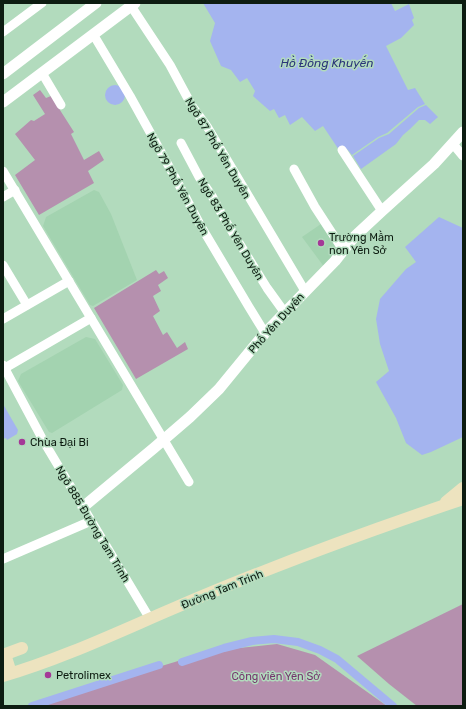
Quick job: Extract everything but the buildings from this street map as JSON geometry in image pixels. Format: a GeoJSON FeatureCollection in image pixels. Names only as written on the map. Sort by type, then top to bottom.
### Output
{"type":"FeatureCollection","features":[{"type":"Feature","properties":{"kind":"main road","name":"Đường Tam Trinh"},"geometry":{"type":"LineString","coordinates":[[442,506],[463,488]]}},
{"type":"Feature","properties":{"kind":"main road","name":"Đường Tam Trinh"},"geometry":{"type":"LineString","coordinates":[[7,675],[53,659],[171,609],[298,558],[463,499]]}},
{"type":"Feature","properties":{"kind":"main road"},"geometry":{"type":"LineString","coordinates":[[7,675],[4,655],[22,648]]}},
{"type":"Feature","properties":{"kind":"street"},"geometry":{"type":"LineString","coordinates":[[3,32],[41,3]]}},
{"type":"Feature","properties":{"kind":"street"},"geometry":{"type":"LineString","coordinates":[[3,74],[96,3]]}},
{"type":"Feature","properties":{"kind":"street"},"geometry":{"type":"LineString","coordinates":[[3,102],[133,4]]}},
{"type":"Feature","properties":{"kind":"street","name":"Ngõ 87 Phố Yên Duyên"},"geometry":{"type":"LineString","coordinates":[[133,4],[170,65],[192,106],[208,128],[305,291]]}},
{"type":"Feature","properties":{"kind":"street","name":"Ngõ 79 Phố Yên Duyên"},"geometry":{"type":"LineString","coordinates":[[93,34],[178,181],[202,228],[265,333]]}},
{"type":"Feature","properties":{"kind":"street"},"geometry":{"type":"LineString","coordinates":[[42,73],[61,105]]}},
{"type":"Feature","properties":{"kind":"street","name":"Phố Yên Duyên"},"geometry":{"type":"LineString","coordinates":[[83,507],[190,417],[219,389],[265,333],[335,261],[354,237],[382,210],[417,180],[463,132]]}},
{"type":"Feature","properties":{"kind":"street","name":"Ngõ 83 Phố Yên Duyên"},"geometry":{"type":"LineString","coordinates":[[181,143],[199,177],[212,196],[225,220],[284,313]]}},
{"type":"Feature","properties":{"kind":"street"},"geometry":{"type":"LineString","coordinates":[[453,144],[463,156]]}},
{"type":"Feature","properties":{"kind":"street"},"geometry":{"type":"LineString","coordinates":[[342,150],[382,210]]}},
{"type":"Feature","properties":{"kind":"street"},"geometry":{"type":"LineString","coordinates":[[3,170],[189,482]]}},
{"type":"Feature","properties":{"kind":"street"},"geometry":{"type":"LineString","coordinates":[[294,170],[315,207],[343,250]]}},
{"type":"Feature","properties":{"kind":"street"},"geometry":{"type":"LineString","coordinates":[[3,197],[15,190]]}},
{"type":"Feature","properties":{"kind":"street"},"geometry":{"type":"LineString","coordinates":[[3,265],[27,305]]}},
{"type":"Feature","properties":{"kind":"street"},"geometry":{"type":"LineString","coordinates":[[3,319],[69,281]]}},
{"type":"Feature","properties":{"kind":"street"},"geometry":{"type":"LineString","coordinates":[[4,366],[91,318]]}},
{"type":"Feature","properties":{"kind":"street","name":"Ngõ 885 Đường Tam Trinh"},"geometry":{"type":"LineString","coordinates":[[4,366],[44,442],[150,619]]}},
{"type":"Feature","properties":{"kind":"street"},"geometry":{"type":"LineString","coordinates":[[3,559],[91,521]]}},
{"type":"Feature","properties":{"kind":"shaded area"},"geometry":{"type":"Polygon","coordinates":[[[94,190],[99,192],[111,214],[137,280],[93,306],[90,305],[43,226],[46,217],[94,190]]]}},
{"type":"Feature","properties":{"kind":"shaded area","name":"Trường Mầm non Yên Sở"},"geometry":{"type":"Polygon","coordinates":[[[321,224],[340,250],[325,268],[302,237],[321,224]]]}},
{"type":"Feature","properties":{"kind":"shaded area"},"geometry":{"type":"Polygon","coordinates":[[[86,337],[95,339],[123,385],[122,390],[52,433],[49,432],[18,381],[21,374],[86,337]]]}},
{"type":"Feature","properties":{"kind":"green space"},"geometry":{"type":"Polygon","coordinates":[[[40,90],[46,98],[51,96],[74,132],[71,134],[84,160],[99,151],[104,160],[88,171],[94,183],[39,215],[15,175],[35,160],[15,134],[31,120],[34,121],[45,114],[33,95],[40,90]]]}},
{"type":"Feature","properties":{"kind":"green space"},"geometry":{"type":"Polygon","coordinates":[[[156,270],[159,274],[164,271],[168,278],[158,285],[161,291],[153,296],[160,311],[153,316],[163,335],[167,332],[177,348],[185,342],[188,349],[136,379],[94,308],[156,270]]]}},
{"type":"Feature","properties":{"kind":"green space"},"geometry":{"type":"Polygon","coordinates":[[[463,604],[463,706],[417,706],[357,656],[463,604]]]}},
{"type":"Feature","properties":{"kind":"green space","name":"Công viên Yên Sở"},"geometry":{"type":"Polygon","coordinates":[[[277,644],[315,655],[387,706],[30,706],[211,651],[277,644]]]}},
{"type":"Feature","properties":{"kind":"water","name":"Hồ Đồng Khuyến"},"geometry":{"type":"Polygon","coordinates":[[[203,3],[391,3],[395,11],[409,4],[414,18],[412,20],[414,25],[401,38],[386,46],[408,90],[415,88],[425,104],[418,107],[387,133],[378,137],[352,155],[347,149],[339,150],[323,126],[315,131],[302,117],[290,125],[285,115],[279,118],[274,109],[270,111],[253,96],[255,91],[247,78],[240,82],[231,70],[221,66],[210,41],[215,23],[203,3]]]}},
{"type":"Feature","properties":{"kind":"water"},"geometry":{"type":"Polygon","coordinates":[[[115,85],[122,88],[125,95],[122,102],[115,105],[108,102],[105,95],[108,88],[115,85]]]}},
{"type":"Feature","properties":{"kind":"water"},"geometry":{"type":"Polygon","coordinates":[[[426,105],[438,117],[430,124],[425,120],[419,120],[396,144],[361,169],[353,156],[379,138],[389,134],[419,108],[426,105]]]}},
{"type":"Feature","properties":{"kind":"water"},"geometry":{"type":"Polygon","coordinates":[[[439,217],[463,228],[463,437],[422,455],[406,443],[396,418],[376,382],[389,371],[380,344],[376,319],[380,299],[406,269],[416,262],[405,247],[439,217]]]}},
{"type":"Feature","properties":{"kind":"water"},"geometry":{"type":"Polygon","coordinates":[[[3,404],[18,430],[17,434],[7,440],[6,438],[3,439],[3,404]]]}},
{"type":"Feature","properties":{"kind":"waterway"},"geometry":{"type":"LineString","coordinates":[[182,662],[224,648],[252,641],[274,639],[298,642],[320,650],[337,659],[393,706]]}},
{"type":"Feature","properties":{"kind":"waterway"},"geometry":{"type":"LineString","coordinates":[[32,706],[159,665]]}},
{"type":"Feature","properties":{"kind":"place","name":"Trường Mầm non Yên Sở"},"geometry":{"type":"Point","coordinates":[321,243]}},
{"type":"Feature","properties":{"kind":"place","name":"Chùa Đại Bi"},"geometry":{"type":"Point","coordinates":[22,442]}},
{"type":"Feature","properties":{"kind":"place","name":"Petrolimex"},"geometry":{"type":"Point","coordinates":[48,675]}}]}
